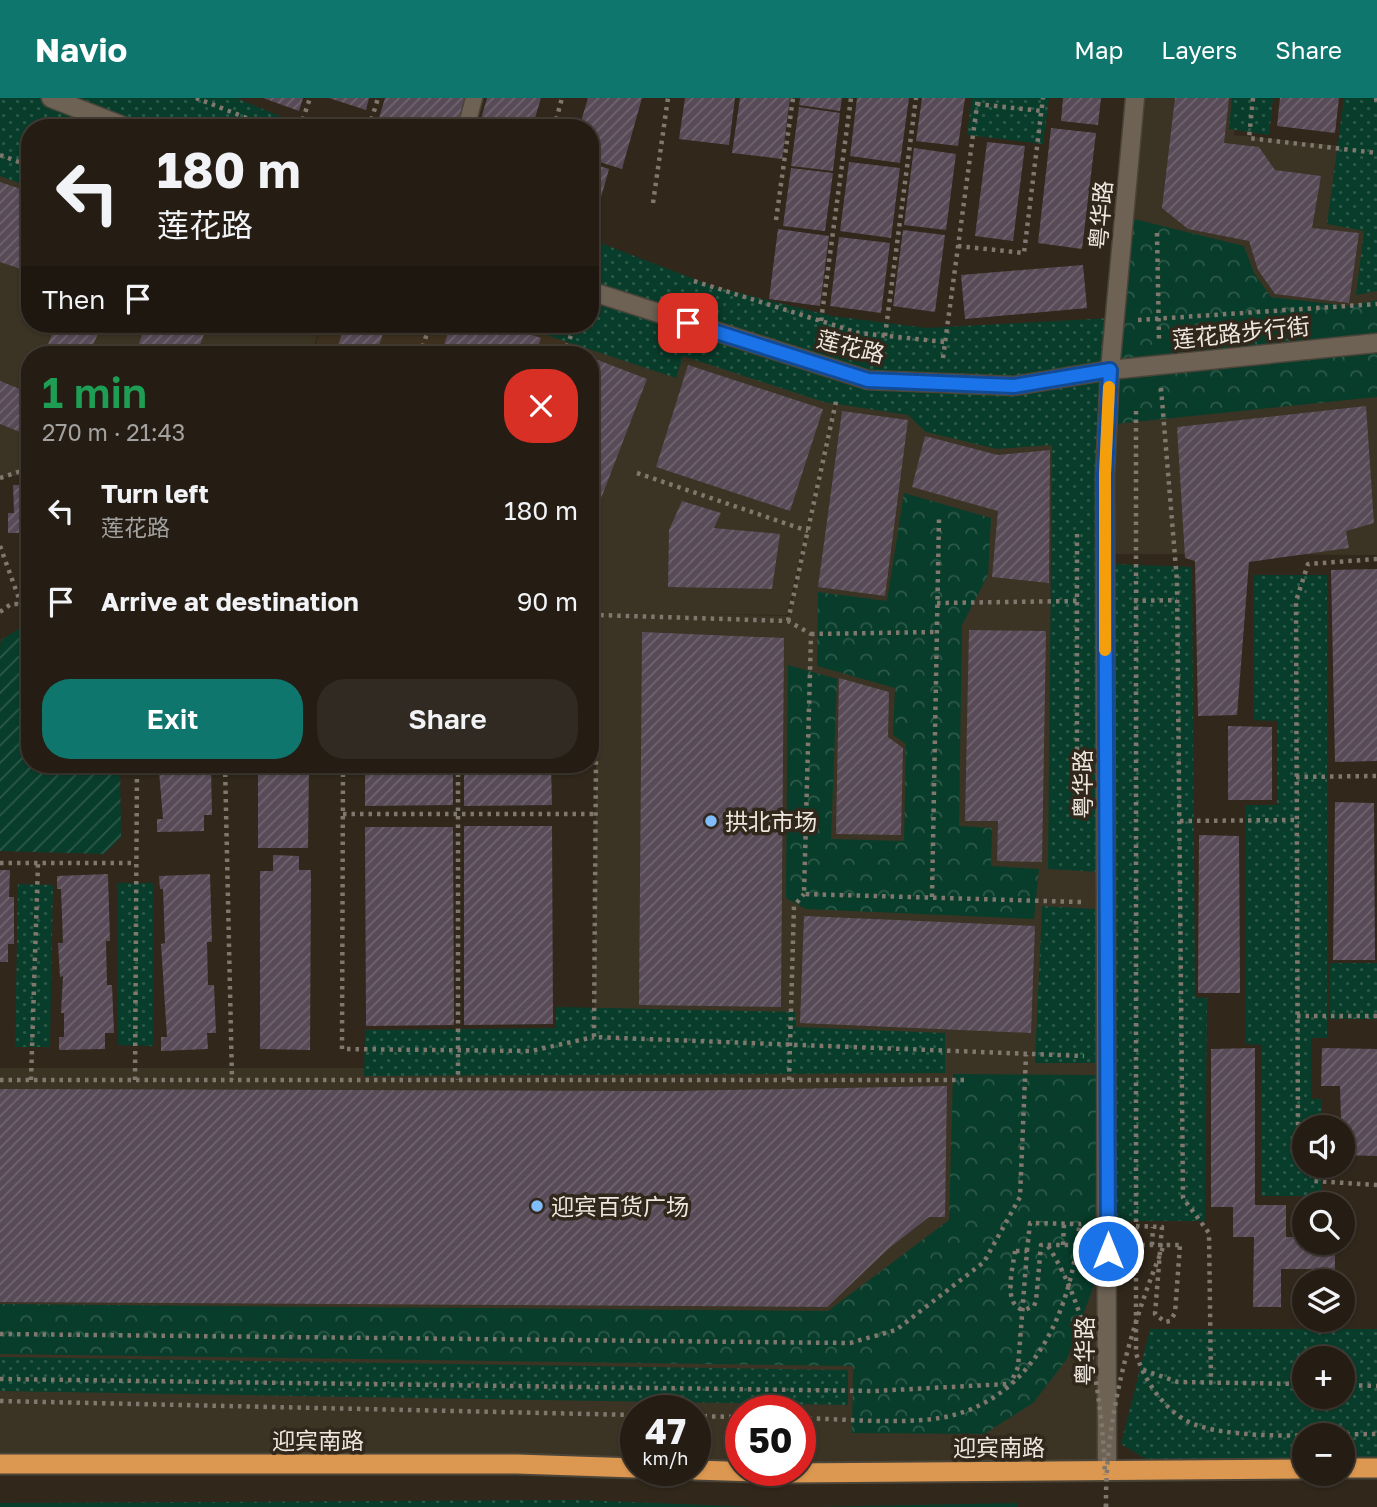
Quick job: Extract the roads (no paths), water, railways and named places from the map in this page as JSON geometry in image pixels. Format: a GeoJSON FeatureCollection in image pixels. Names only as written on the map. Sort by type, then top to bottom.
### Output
{"type":"FeatureCollection","features":[{"type":"Feature","properties":{"kind":"highway","name":"迎宾南路"},"geometry":{"type":"LineString","coordinates":[[0,1464],[517,1464],[620,1467]]}},
{"type":"Feature","properties":{"kind":"highway","name":"迎宾南路"},"geometry":{"type":"LineString","coordinates":[[711,1471],[788,1473],[1292,1468]]}},
{"type":"Feature","properties":{"kind":"highway"},"geometry":{"type":"LineString","coordinates":[[1355,1468],[1377,1468]]}},
{"type":"Feature","properties":{"kind":"street"},"geometry":{"type":"LineString","coordinates":[[51,98],[105,119]]}},
{"type":"Feature","properties":{"kind":"street","name":"粤华路"},"geometry":{"type":"LineString","coordinates":[[1107,1471],[1105,474],[1110,370],[1135,98]]}},
{"type":"Feature","properties":{"kind":"street","name":"莲花路"},"geometry":{"type":"LineString","coordinates":[[599,294],[868,380],[1014,386],[1110,370]]}},
{"type":"Feature","properties":{"kind":"street","name":"莲花路步行街"},"geometry":{"type":"LineString","coordinates":[[1110,370],[1377,343]]}},
{"type":"Feature","properties":{"kind":"lane"},"geometry":{"type":"LineString","coordinates":[[468,119],[474,98]]}},
{"type":"Feature","properties":{"kind":"place","name":"拱北市场"},"geometry":{"type":"Point","coordinates":[711,821]}},
{"type":"Feature","properties":{"kind":"place","name":"迎宾百货广场"},"geometry":{"type":"Point","coordinates":[537,1206]}}]}
